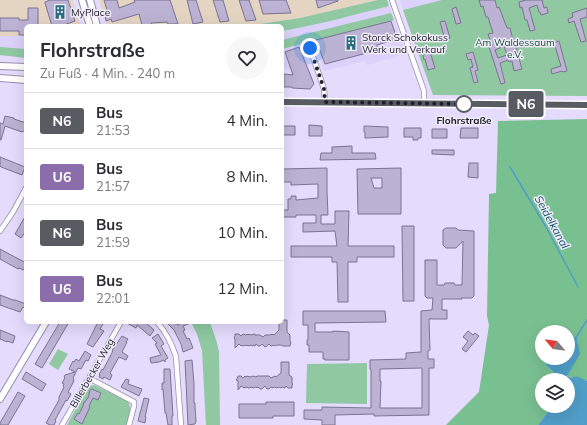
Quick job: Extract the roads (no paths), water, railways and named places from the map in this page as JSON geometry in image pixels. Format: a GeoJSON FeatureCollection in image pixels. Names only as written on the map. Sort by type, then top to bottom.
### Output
{"type":"FeatureCollection","features":[{"type":"Feature","properties":{"kind":"main road"},"geometry":{"type":"LineString","coordinates":[[82,0],[89,24]]}},
{"type":"Feature","properties":{"kind":"main road"},"geometry":{"type":"LineString","coordinates":[[90,0],[96,24]]}},
{"type":"Feature","properties":{"kind":"main road"},"geometry":{"type":"LineString","coordinates":[[0,66],[24,68]]}},
{"type":"Feature","properties":{"kind":"main road"},"geometry":{"type":"LineString","coordinates":[[0,78],[24,80]]}},
{"type":"Feature","properties":{"kind":"main road"},"geometry":{"type":"LineString","coordinates":[[284,102],[587,105]]}},
{"type":"Feature","properties":{"kind":"main road"},"geometry":{"type":"LineString","coordinates":[[0,399],[45,324]]}},
{"type":"Feature","properties":{"kind":"street"},"geometry":{"type":"LineString","coordinates":[[392,0],[424,91],[424,103]]}},
{"type":"Feature","properties":{"kind":"street"},"geometry":{"type":"LineString","coordinates":[[310,48],[324,89],[325,102]]}},
{"type":"Feature","properties":{"kind":"street"},"geometry":{"type":"LineString","coordinates":[[0,231],[24,192]]}},
{"type":"Feature","properties":{"kind":"street","name":"Billerbecker Weg"},"geometry":{"type":"LineString","coordinates":[[62,425],[120,324]]}},
{"type":"Feature","properties":{"kind":"street"},"geometry":{"type":"LineString","coordinates":[[159,324],[173,346],[176,357],[181,425]]}},
{"type":"Feature","properties":{"kind":"street"},"geometry":{"type":"LineString","coordinates":[[89,378],[134,402],[129,425]]}},
{"type":"Feature","properties":{"kind":"water"},"geometry":{"type":"Polygon","coordinates":[[[577,336],[580,354],[575,362],[575,337],[577,336]]]}},
{"type":"Feature","properties":{"kind":"water"},"geometry":{"type":"Polygon","coordinates":[[[546,365],[574,365],[569,373],[555,373],[546,365]]]}},
{"type":"Feature","properties":{"kind":"water"},"geometry":{"type":"Polygon","coordinates":[[[575,377],[579,377],[587,381],[587,425],[538,425],[547,413],[575,413],[575,377]]]}},
{"type":"Feature","properties":{"kind":"waterway","name":"Seidelkanal"},"geometry":{"type":"LineString","coordinates":[[510,167],[546,227],[578,287]]}},
{"type":"Feature","properties":{"kind":"waterway"},"geometry":{"type":"LineString","coordinates":[[577,336],[587,320]]}},
{"type":"Feature","properties":{"kind":"place","name":"MyPlace"},"geometry":{"type":"Point","coordinates":[60,12]}},
{"type":"Feature","properties":{"kind":"place","name":"Storck Schokokuss Werk und Verkauf"},"geometry":{"type":"Point","coordinates":[351,43]}},
{"type":"Feature","properties":{"kind":"place","name":"Flohrstraße"},"geometry":{"type":"Point","coordinates":[464,104]}},
{"type":"Feature","properties":{"kind":"park label","name":"Am Waldessaum e.V."},"geometry":{"type":"Point","coordinates":[515,48]}}]}
